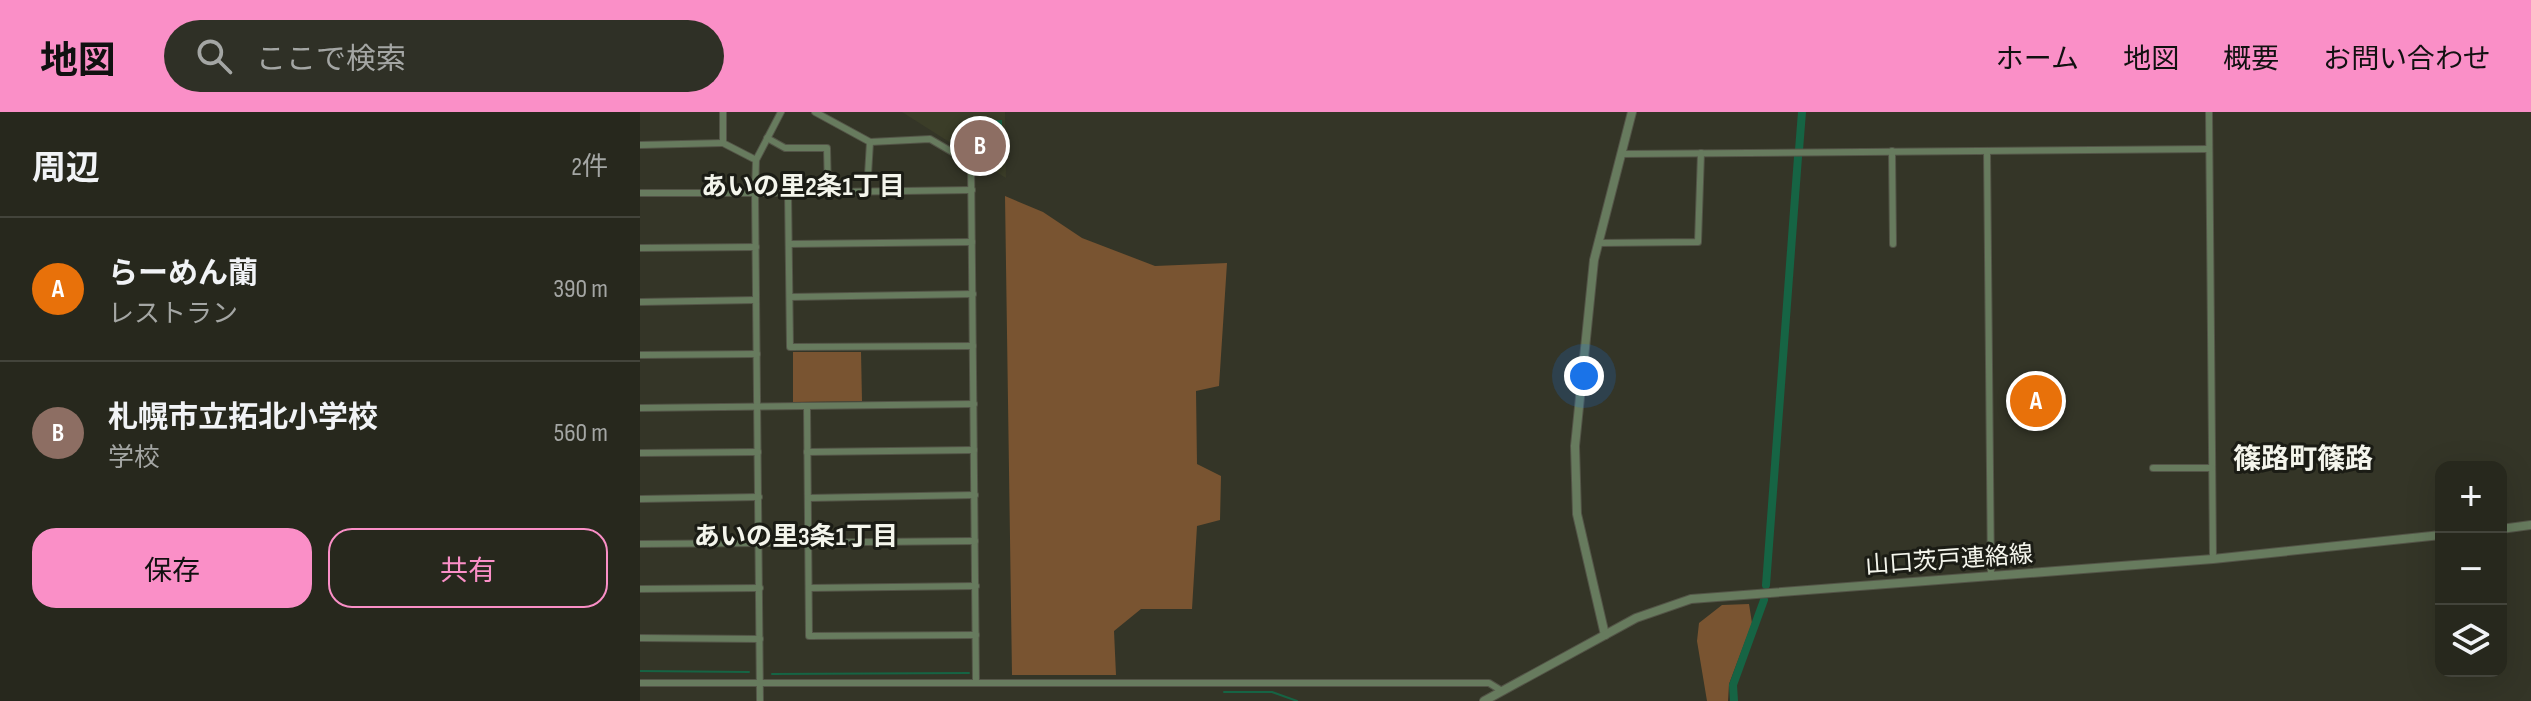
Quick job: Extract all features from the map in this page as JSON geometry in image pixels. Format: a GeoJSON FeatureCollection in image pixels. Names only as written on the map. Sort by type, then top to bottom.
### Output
{"type":"FeatureCollection","features":[{"type":"Feature","properties":{"kind":"street"},"geometry":{"type":"LineString","coordinates":[[723,112],[723,143]]}},
{"type":"Feature","properties":{"kind":"street"},"geometry":{"type":"LineString","coordinates":[[760,701],[756,160],[781,112]]}},
{"type":"Feature","properties":{"kind":"street"},"geometry":{"type":"LineString","coordinates":[[815,112],[870,142],[930,139],[971,163],[976,683]]}},
{"type":"Feature","properties":{"kind":"street"},"geometry":{"type":"LineString","coordinates":[[1605,635],[1584,554],[1574,483],[1575,446],[1586,319],[1598,243],[1632,112]]}},
{"type":"Feature","properties":{"kind":"street"},"geometry":{"type":"LineString","coordinates":[[2209,112],[2213,559]]}},
{"type":"Feature","properties":{"kind":"street"},"geometry":{"type":"LineString","coordinates":[[767,138],[785,148],[827,148],[828,192]]}},
{"type":"Feature","properties":{"kind":"street"},"geometry":{"type":"LineString","coordinates":[[867,191],[870,142]]}},
{"type":"Feature","properties":{"kind":"street"},"geometry":{"type":"LineString","coordinates":[[640,145],[723,143],[756,160]]}},
{"type":"Feature","properties":{"kind":"street"},"geometry":{"type":"LineString","coordinates":[[1621,154],[2209,149]]}},
{"type":"Feature","properties":{"kind":"street"},"geometry":{"type":"LineString","coordinates":[[1892,151],[1893,244]]}},
{"type":"Feature","properties":{"kind":"street"},"geometry":{"type":"LineString","coordinates":[[1987,151],[1991,577]]}},
{"type":"Feature","properties":{"kind":"street"},"geometry":{"type":"LineString","coordinates":[[1598,243],[1698,242],[1701,153]]}},
{"type":"Feature","properties":{"kind":"street"},"geometry":{"type":"LineString","coordinates":[[640,193],[972,190]]}},
{"type":"Feature","properties":{"kind":"street"},"geometry":{"type":"LineString","coordinates":[[788,192],[790,347],[973,346]]}},
{"type":"Feature","properties":{"kind":"street"},"geometry":{"type":"LineString","coordinates":[[790,244],[972,242]]}},
{"type":"Feature","properties":{"kind":"street"},"geometry":{"type":"LineString","coordinates":[[640,248],[756,247]]}},
{"type":"Feature","properties":{"kind":"street"},"geometry":{"type":"LineString","coordinates":[[790,297],[973,294]]}},
{"type":"Feature","properties":{"kind":"street"},"geometry":{"type":"LineString","coordinates":[[640,302],[756,300]]}},
{"type":"Feature","properties":{"kind":"street"},"geometry":{"type":"LineString","coordinates":[[640,355],[757,354]]}},
{"type":"Feature","properties":{"kind":"street"},"geometry":{"type":"LineString","coordinates":[[640,408],[974,404]]}},
{"type":"Feature","properties":{"kind":"street"},"geometry":{"type":"LineString","coordinates":[[807,406],[809,636],[976,635]]}},
{"type":"Feature","properties":{"kind":"street"},"geometry":{"type":"LineString","coordinates":[[807,452],[974,450]]}},
{"type":"Feature","properties":{"kind":"street"},"geometry":{"type":"LineString","coordinates":[[640,453],[758,452]]}},
{"type":"Feature","properties":{"kind":"street"},"geometry":{"type":"LineString","coordinates":[[2153,468],[2212,468]]}},
{"type":"Feature","properties":{"kind":"street"},"geometry":{"type":"LineString","coordinates":[[808,498],[975,495]]}},
{"type":"Feature","properties":{"kind":"street"},"geometry":{"type":"LineString","coordinates":[[640,499],[759,497]]}},
{"type":"Feature","properties":{"kind":"street"},"geometry":{"type":"LineString","coordinates":[[2507,528],[2531,525]]}},
{"type":"Feature","properties":{"kind":"street","name":"山口茨戸連絡線"},"geometry":{"type":"LineString","coordinates":[[1484,701],[1636,618],[1691,599],[2213,559],[2435,536]]}},
{"type":"Feature","properties":{"kind":"street"},"geometry":{"type":"LineString","coordinates":[[640,544],[975,541]]}},
{"type":"Feature","properties":{"kind":"street"},"geometry":{"type":"LineString","coordinates":[[809,588],[976,586]]}},
{"type":"Feature","properties":{"kind":"street"},"geometry":{"type":"LineString","coordinates":[[640,589],[760,588]]}},
{"type":"Feature","properties":{"kind":"street"},"geometry":{"type":"LineString","coordinates":[[640,638],[760,639]]}},
{"type":"Feature","properties":{"kind":"street"},"geometry":{"type":"LineString","coordinates":[[640,683],[1489,683],[1502,691]]}},
{"type":"Feature","properties":{"kind":"shaded area"},"geometry":{"type":"Polygon","coordinates":[[[902,112],[1005,112],[1006,178],[902,112]]]}},
{"type":"Feature","properties":{"kind":"shaded area"},"geometry":{"type":"Polygon","coordinates":[[[1002,120],[1002,163],[986,163],[986,121],[1002,120]]]}},
{"type":"Feature","properties":{"kind":"shaded area"},"geometry":{"type":"Polygon","coordinates":[[[1005,196],[1043,212],[1082,238],[1155,266],[1227,263],[1219,386],[1196,391],[1197,464],[1221,476],[1220,520],[1197,526],[1192,609],[1141,609],[1114,631],[1116,675],[1012,675],[1005,196]]]}},
{"type":"Feature","properties":{"kind":"shaded area"},"geometry":{"type":"Polygon","coordinates":[[[793,352],[861,352],[862,401],[793,402],[793,352]]]}},
{"type":"Feature","properties":{"kind":"shaded area"},"geometry":{"type":"Polygon","coordinates":[[[1749,604],[1752,623],[1729,684],[1728,701],[1707,701],[1697,641],[1699,623],[1722,605],[1749,604]]]}},
{"type":"Feature","properties":{"kind":"waterway"},"geometry":{"type":"LineString","coordinates":[[1799,150],[1802,112]]}},
{"type":"Feature","properties":{"kind":"waterway"},"geometry":{"type":"LineString","coordinates":[[1766,585],[1798,157]]}},
{"type":"Feature","properties":{"kind":"waterway"},"geometry":{"type":"LineString","coordinates":[[1734,701],[1733,685],[1764,600]]}},
{"type":"Feature","properties":{"kind":"waterway"},"geometry":{"type":"LineString","coordinates":[[640,671],[749,672]]}},
{"type":"Feature","properties":{"kind":"waterway"},"geometry":{"type":"LineString","coordinates":[[772,674],[969,673]]}},
{"type":"Feature","properties":{"kind":"waterway"},"geometry":{"type":"LineString","coordinates":[[1224,692],[1272,692],[1297,701]]}},
{"type":"Feature","properties":{"kind":"place","name":"札幌市立拓北小学校"},"geometry":{"type":"Point","coordinates":[980,146]}},
{"type":"Feature","properties":{"kind":"place","name":"らーめん蘭"},"geometry":{"type":"Point","coordinates":[2036,401]}},
{"type":"Feature","properties":{"kind":"district","name":"あいの里2条1丁目"},"geometry":{"type":"Point","coordinates":[803,187]}},
{"type":"Feature","properties":{"kind":"district","name":"篠路町篠路"},"geometry":{"type":"Point","coordinates":[2303,459]}},
{"type":"Feature","properties":{"kind":"district","name":"あいの里3条1丁目"},"geometry":{"type":"Point","coordinates":[796,537]}}]}
